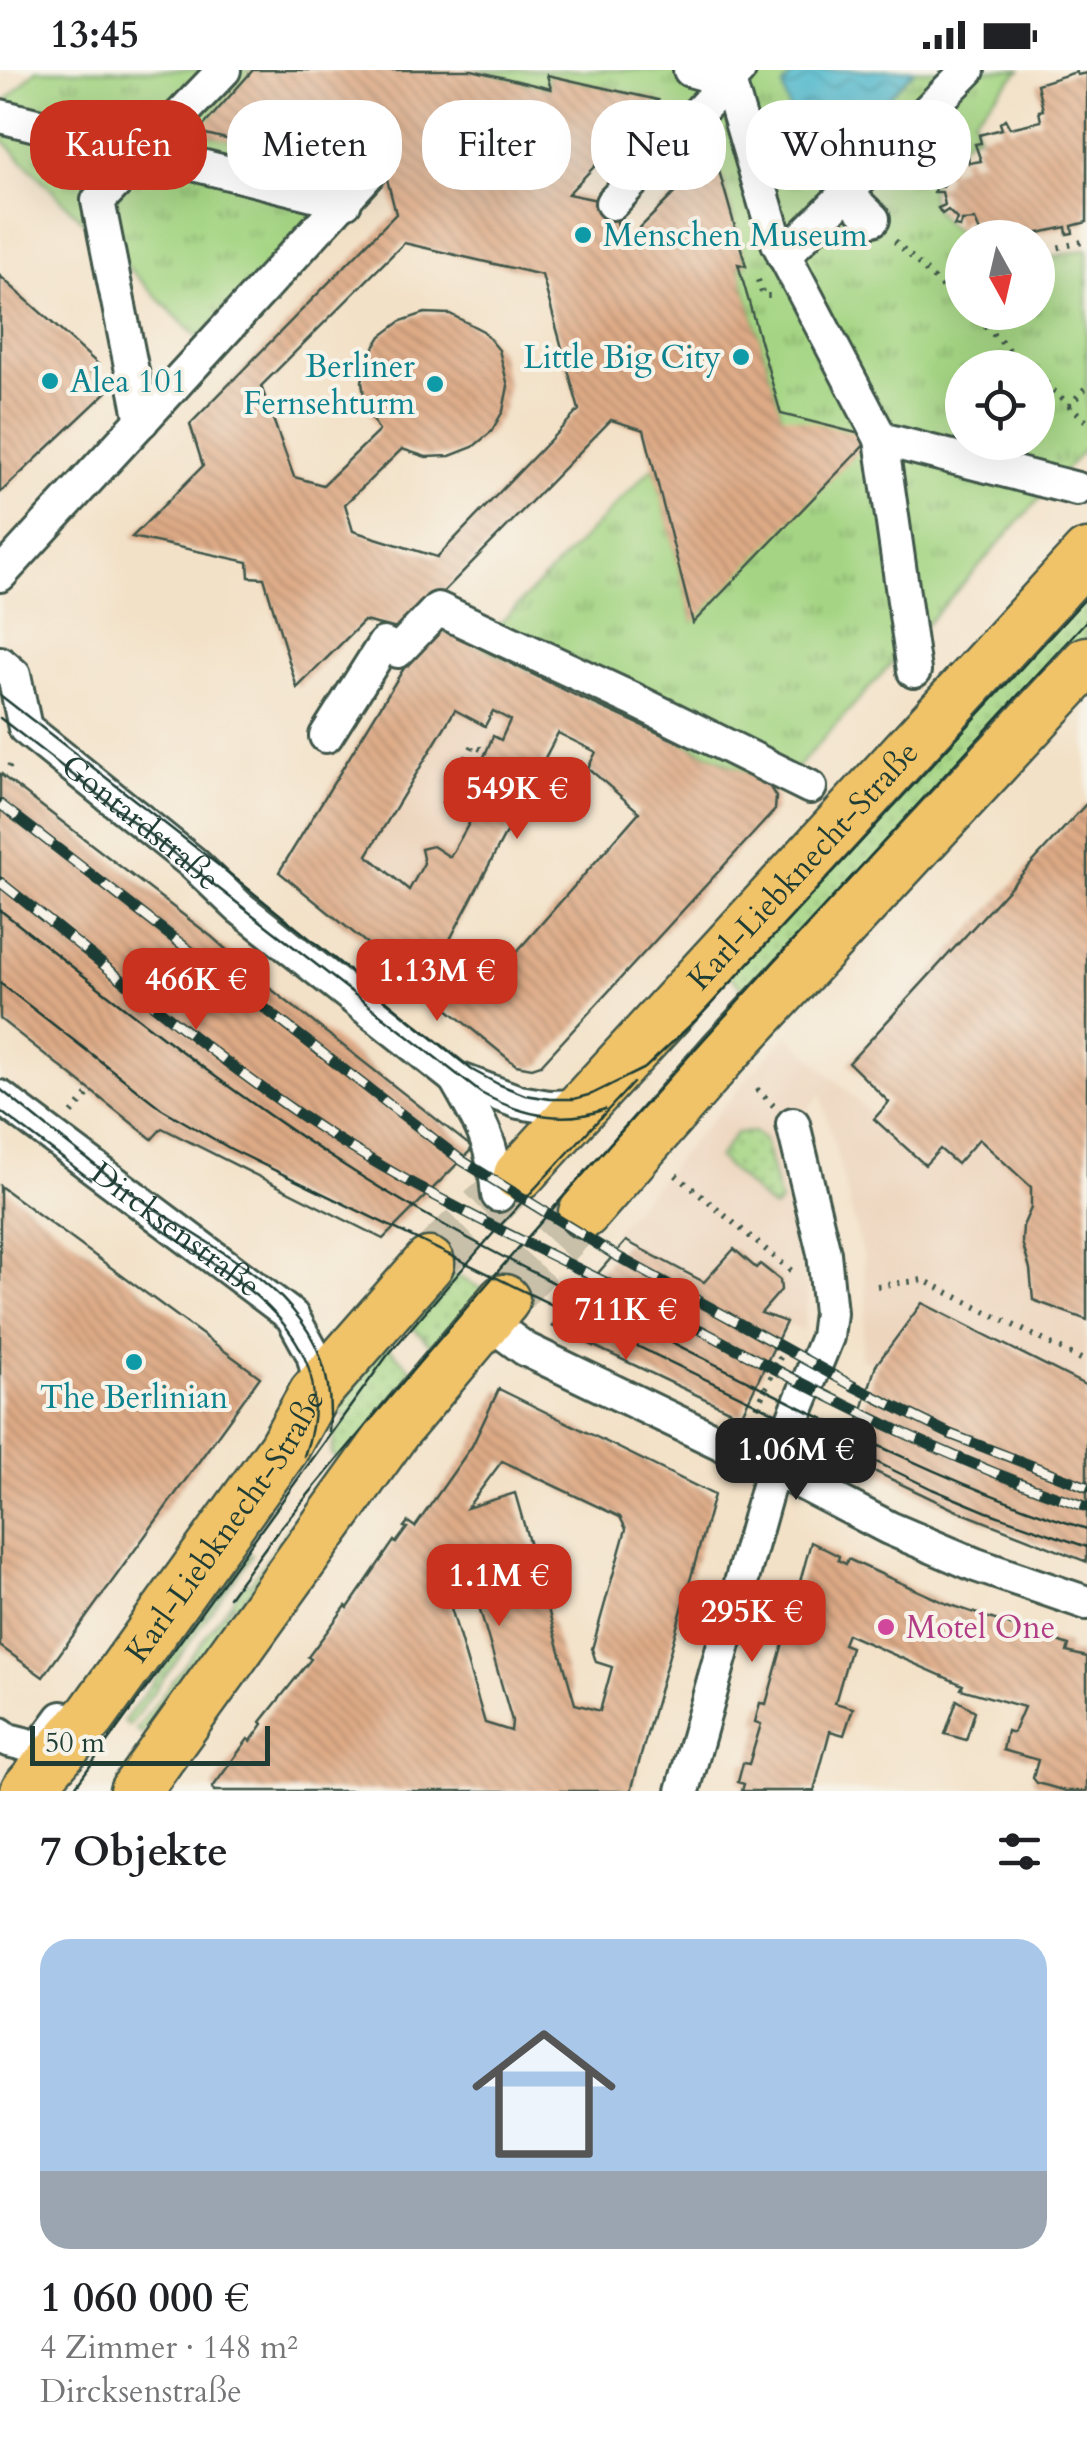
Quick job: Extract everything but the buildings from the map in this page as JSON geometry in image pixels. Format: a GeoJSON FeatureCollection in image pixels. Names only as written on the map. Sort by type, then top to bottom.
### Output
{"type":"FeatureCollection","features":[{"type":"Feature","properties":{"kind":"main road","name":"Karl-Liebknecht-Straße"},"geometry":{"type":"LineString","coordinates":[[508,1185],[1087,554]]}},
{"type":"Feature","properties":{"kind":"main road"},"geometry":{"type":"LineString","coordinates":[[584,1213],[723,1054],[1087,662]]}},
{"type":"Feature","properties":{"kind":"main road","name":"Karl-Liebknecht-Straße"},"geometry":{"type":"LineString","coordinates":[[26,1791],[92,1714],[284,1449],[320,1386],[429,1262]]}},
{"type":"Feature","properties":{"kind":"main road"},"geometry":{"type":"LineString","coordinates":[[134,1791],[396,1428],[496,1311]]}},
{"type":"Feature","properties":{"kind":"street"},"geometry":{"type":"LineString","coordinates":[[184,70],[191,100]]}},
{"type":"Feature","properties":{"kind":"street"},"geometry":{"type":"LineString","coordinates":[[195,100],[224,70]]}},
{"type":"Feature","properties":{"kind":"street"},"geometry":{"type":"LineString","coordinates":[[690,70],[734,75]]}},
{"type":"Feature","properties":{"kind":"street"},"geometry":{"type":"LineString","coordinates":[[779,244],[848,195],[968,70]]}},
{"type":"Feature","properties":{"kind":"street"},"geometry":{"type":"LineString","coordinates":[[612,203],[734,75]]}},
{"type":"Feature","properties":{"kind":"street"},"geometry":{"type":"LineString","coordinates":[[734,75],[779,244],[881,439],[914,671]]}},
{"type":"Feature","properties":{"kind":"street"},"geometry":{"type":"LineString","coordinates":[[0,116],[30,123]]}},
{"type":"Feature","properties":{"kind":"street"},"geometry":{"type":"LineString","coordinates":[[207,167],[345,202]]}},
{"type":"Feature","properties":{"kind":"street"},"geometry":{"type":"LineString","coordinates":[[109,190],[98,201],[142,421]]}},
{"type":"Feature","properties":{"kind":"street"},"geometry":{"type":"LineString","coordinates":[[0,575],[355,190]]}},
{"type":"Feature","properties":{"kind":"street"},"geometry":{"type":"LineString","coordinates":[[848,195],[883,229]]}},
{"type":"Feature","properties":{"kind":"street"},"geometry":{"type":"LineString","coordinates":[[881,439],[1077,489]]}},
{"type":"Feature","properties":{"kind":"street"},"geometry":{"type":"LineString","coordinates":[[326,736],[384,644],[398,651],[438,609],[810,786]]}},
{"type":"Feature","properties":{"kind":"street","name":"Gontardstraße"},"geometry":{"type":"LineString","coordinates":[[0,663],[14,675],[24,728],[192,863],[239,907],[455,1078],[519,1102],[548,1107],[580,1106]]}},
{"type":"Feature","properties":{"kind":"street","name":"Gontardstraße"},"geometry":{"type":"LineString","coordinates":[[455,1078],[508,1185]]}},
{"type":"Feature","properties":{"kind":"street","name":"Dircksenstraße"},"geometry":{"type":"LineString","coordinates":[[0,1098],[292,1316],[313,1354],[320,1386]]}},
{"type":"Feature","properties":{"kind":"street"},"geometry":{"type":"LineString","coordinates":[[684,1791],[773,1468],[827,1338],[830,1313],[824,1253],[793,1124]]}},
{"type":"Feature","properties":{"kind":"street"},"geometry":{"type":"LineString","coordinates":[[496,1311],[526,1349],[905,1535],[976,1565],[1087,1603]]}},
{"type":"Feature","properties":{"kind":"street"},"geometry":{"type":"LineString","coordinates":[[0,1734],[8,1740],[40,1748],[74,1702]]}},
{"type":"Feature","properties":{"kind":"path"},"geometry":{"type":"LineString","coordinates":[[883,229],[945,289]]}},
{"type":"Feature","properties":{"kind":"path"},"geometry":{"type":"LineString","coordinates":[[1055,249],[1087,242]]}},
{"type":"Feature","properties":{"kind":"path"},"geometry":{"type":"LineString","coordinates":[[989,330],[1009,350]]}},
{"type":"Feature","properties":{"kind":"path"},"geometry":{"type":"LineString","coordinates":[[1069,406],[1087,386]]}},
{"type":"Feature","properties":{"kind":"path"},"geometry":{"type":"LineString","coordinates":[[1055,392],[1087,422]]}},
{"type":"Feature","properties":{"kind":"path"},"geometry":{"type":"LineString","coordinates":[[443,805],[473,745],[487,752]]}},
{"type":"Feature","properties":{"kind":"path"},"geometry":{"type":"LineString","coordinates":[[676,1175],[796,1275],[797,1290]]}},
{"type":"Feature","properties":{"kind":"path"},"geometry":{"type":"LineString","coordinates":[[876,1286],[923,1280],[1087,1362]]}},
{"type":"Feature","properties":{"kind":"path"},"geometry":{"type":"LineString","coordinates":[[746,1429],[790,1337]]}},
{"type":"Feature","properties":{"kind":"shaded area"},"geometry":{"type":"Polygon","coordinates":[[[431,624],[577,696],[423,991],[279,872],[431,624]]]}},
{"type":"Feature","properties":{"kind":"shaded area"},"geometry":{"type":"Polygon","coordinates":[[[1087,987],[1087,1386],[922,1303],[876,1365],[860,1358],[867,1305],[863,1255],[821,1094],[775,1145],[803,1252],[807,1299],[804,1331],[761,1313],[613,1232],[787,1034],[925,1165],[1087,987]]]}},
{"type":"Feature","properties":{"kind":"green space"},"geometry":{"type":"Polygon","coordinates":[[[36,70],[253,70],[207,123],[207,100],[30,100],[30,168],[0,137],[0,107],[36,70]]]}},
{"type":"Feature","properties":{"kind":"green space"},"geometry":{"type":"Polygon","coordinates":[[[472,70],[1020,70],[974,118],[978,134],[971,138],[971,100],[746,100],[746,190],[931,190],[935,209],[945,222],[945,330],[1055,330],[1055,256],[1087,249],[1087,446],[779,788],[479,645],[654,466],[693,621],[781,414],[738,264],[746,265],[725,190],[726,100],[657,100],[548,75],[551,89],[472,70]]]}},
{"type":"Feature","properties":{"kind":"green space"},"geometry":{"type":"Polygon","coordinates":[[[207,134],[227,139],[227,190],[337,190],[199,340],[52,190],[207,190],[207,134]]]}},
{"type":"Feature","properties":{"kind":"green space"},"geometry":{"type":"Polygon","coordinates":[[[1087,575],[1087,639],[756,1000],[724,971],[1087,575]]]}},
{"type":"Feature","properties":{"kind":"green space"},"geometry":{"type":"Polygon","coordinates":[[[754,1132],[764,1140],[780,1203],[773,1209],[718,1158],[736,1133],[754,1132]]]}},
{"type":"Feature","properties":{"kind":"green space"},"geometry":{"type":"Polygon","coordinates":[[[449,1272],[488,1292],[436,1350],[405,1320],[449,1272]]]}},
{"type":"Feature","properties":{"kind":"green space"},"geometry":{"type":"Polygon","coordinates":[[[384,1343],[417,1375],[347,1467],[331,1454],[335,1434],[348,1417],[337,1408],[384,1343]]]}},
{"type":"Feature","properties":{"kind":"green space"},"geometry":{"type":"Polygon","coordinates":[[[292,1523],[301,1531],[238,1606],[233,1604],[229,1611],[234,1615],[142,1735],[136,1730],[246,1582],[250,1584],[292,1523]]]}},
{"type":"Feature","properties":{"kind":"green space"},"geometry":{"type":"Polygon","coordinates":[[[249,1553],[252,1555],[129,1726],[124,1721],[249,1553]]]}},
{"type":"Feature","properties":{"kind":"water"},"geometry":{"type":"Polygon","coordinates":[[[797,70],[915,70],[886,100],[787,100],[783,86],[797,70]]]}},
{"type":"Feature","properties":{"kind":"tunnel"},"geometry":{"type":"LineString","coordinates":[[429,1263],[519,1175]]}},
{"type":"Feature","properties":{"kind":"tunnel"},"geometry":{"type":"LineString","coordinates":[[504,1300],[584,1213]]}},
{"type":"Feature","properties":{"kind":"tram line"},"geometry":{"type":"LineString","coordinates":[[0,695],[472,1070],[525,1095],[574,1099],[645,1068],[700,1016],[1087,597]]}},
{"type":"Feature","properties":{"kind":"tram line"},"geometry":{"type":"LineString","coordinates":[[270,1541],[569,1190],[1087,620]]}},
{"type":"Feature","properties":{"kind":"tram line"},"geometry":{"type":"LineString","coordinates":[[0,718],[481,1093],[510,1107],[541,1115],[573,1116],[605,1109]]}},
{"type":"Feature","properties":{"kind":"tram line"},"geometry":{"type":"LineString","coordinates":[[0,910],[262,1110],[439,1222],[894,1453],[989,1494],[1087,1529]]}},
{"type":"Feature","properties":{"kind":"tram line"},"geometry":{"type":"LineString","coordinates":[[0,983],[162,1109],[231,1149],[932,1489],[1087,1547]]}},
{"type":"Feature","properties":{"kind":"tram line"},"geometry":{"type":"LineString","coordinates":[[72,1791],[387,1356],[497,1229],[633,1083]]}},
{"type":"Feature","properties":{"kind":"tram line"},"geometry":{"type":"LineString","coordinates":[[0,1089],[121,1185],[273,1290],[298,1317],[317,1349],[328,1387],[329,1432]]}},
{"type":"Feature","properties":{"kind":"tram line"},"geometry":{"type":"LineString","coordinates":[[0,1111],[90,1179]]}},
{"type":"Feature","properties":{"kind":"tram line"},"geometry":{"type":"LineString","coordinates":[[151,1222],[248,1289],[276,1315],[298,1344],[311,1376],[314,1413],[304,1456]]}},
{"type":"Feature","properties":{"kind":"tram line"},"geometry":{"type":"LineString","coordinates":[[229,1597],[276,1533]]}},
{"type":"Feature","properties":{"kind":"railway"},"geometry":{"type":"LineString","coordinates":[[0,804],[461,1160],[615,1255],[853,1386],[950,1434],[1087,1487]]}},
{"type":"Feature","properties":{"kind":"railway"},"geometry":{"type":"LineString","coordinates":[[0,882],[240,1072],[370,1159],[852,1408],[945,1452],[1087,1507]]}},
{"type":"Feature","properties":{"kind":"place","name":"Menschen Museum"},"geometry":{"type":"Point","coordinates":[583,235]}},
{"type":"Feature","properties":{"kind":"place","name":"Little Big City"},"geometry":{"type":"Point","coordinates":[741,357]}},
{"type":"Feature","properties":{"kind":"place","name":"Alea 101"},"geometry":{"type":"Point","coordinates":[50,381]}},
{"type":"Feature","properties":{"kind":"place","name":"Berliner Fernsehturm"},"geometry":{"type":"Point","coordinates":[435,384]}},
{"type":"Feature","properties":{"kind":"place","name":"The Berlinian"},"geometry":{"type":"Point","coordinates":[134,1362]}},
{"type":"Feature","properties":{"kind":"place","name":"Motel One"},"geometry":{"type":"Point","coordinates":[886,1627]}}]}
